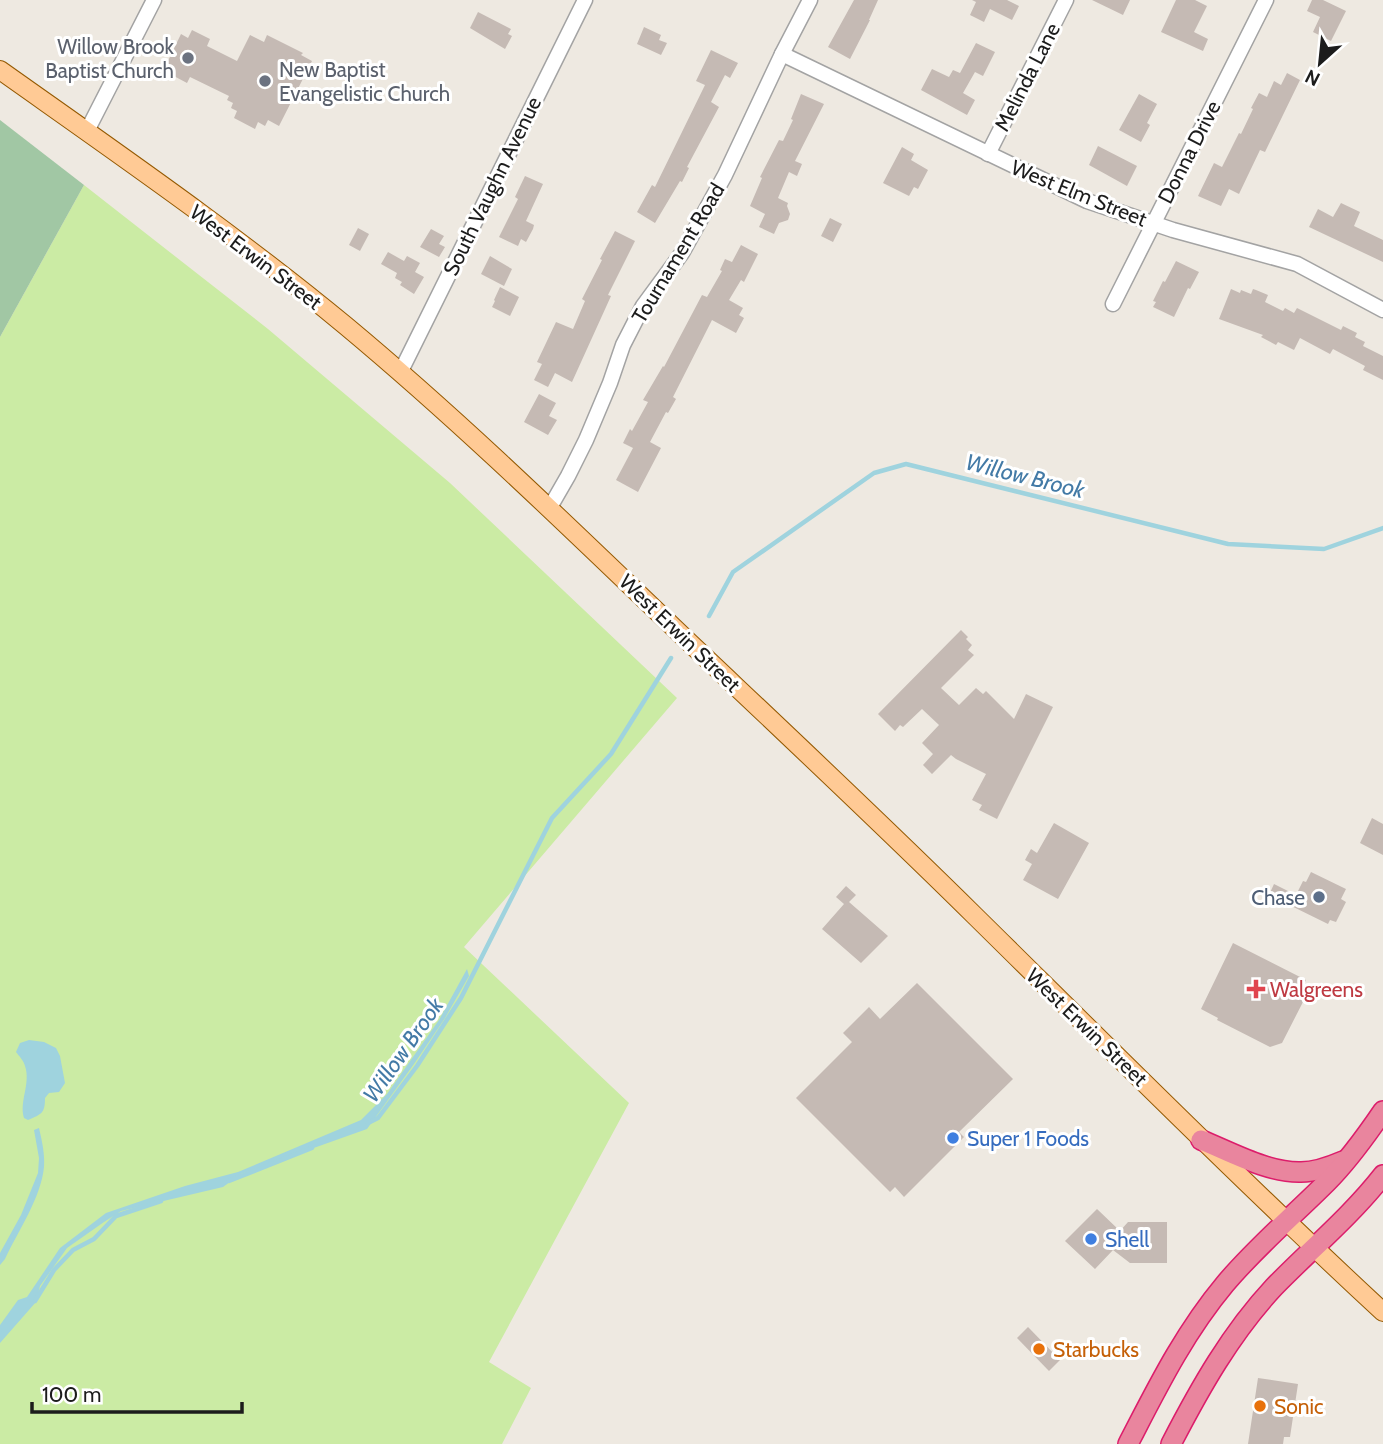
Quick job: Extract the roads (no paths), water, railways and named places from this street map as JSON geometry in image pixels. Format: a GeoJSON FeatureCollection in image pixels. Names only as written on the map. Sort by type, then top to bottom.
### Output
{"type":"FeatureCollection","features":[{"type":"Feature","properties":{"kind":"highway"},"geometry":{"type":"LineString","coordinates":[[1128,1444],[1169,1366],[1194,1325],[1225,1284],[1328,1181],[1348,1159],[1383,1111]]}},
{"type":"Feature","properties":{"kind":"highway"},"geometry":{"type":"LineString","coordinates":[[1201,1140],[1262,1165],[1288,1172],[1324,1169],[1348,1159]]}},
{"type":"Feature","properties":{"kind":"highway"},"geometry":{"type":"LineString","coordinates":[[1171,1444],[1198,1392],[1236,1334],[1274,1288],[1358,1205],[1383,1175]]}},
{"type":"Feature","properties":{"kind":"main road","name":"West Erwin Street"},"geometry":{"type":"LineString","coordinates":[[0,70],[253,253],[344,325],[457,422],[974,915],[1201,1140],[1383,1312]]}},
{"type":"Feature","properties":{"kind":"street"},"geometry":{"type":"LineString","coordinates":[[87,131],[154,0]]}},
{"type":"Feature","properties":{"kind":"street","name":"South Vaughn Avenue"},"geometry":{"type":"LineString","coordinates":[[400,373],[585,0]]}},
{"type":"Feature","properties":{"kind":"street","name":"Tournament Road"},"geometry":{"type":"LineString","coordinates":[[550,509],[586,440],[623,345],[643,306],[682,253],[725,175],[810,0]]}},
{"type":"Feature","properties":{"kind":"street","name":"Melinda Lane"},"geometry":{"type":"LineString","coordinates":[[988,154],[1066,0]]}},
{"type":"Feature","properties":{"kind":"street","name":"Donna Drive"},"geometry":{"type":"LineString","coordinates":[[1113,304],[1266,0]]}},
{"type":"Feature","properties":{"kind":"street","name":"West Elm Street"},"geometry":{"type":"LineString","coordinates":[[782,54],[1087,201],[1153,223],[1297,264],[1383,310]]}},
{"type":"Feature","properties":{"kind":"water"},"geometry":{"type":"Polygon","coordinates":[[[467,969],[469,976],[445,1018],[367,1129],[241,1174],[223,1187],[121,1211],[67,1248],[40,1286],[36,1302],[0,1343],[0,1325],[18,1300],[27,1297],[60,1248],[106,1213],[185,1186],[238,1172],[361,1120],[387,1094],[439,1020],[467,969]]]}},
{"type":"Feature","properties":{"kind":"water"},"geometry":{"type":"Polygon","coordinates":[[[29,1040],[44,1042],[56,1048],[65,1083],[59,1092],[49,1093],[45,1098],[42,1112],[28,1120],[24,1118],[23,1112],[26,1073],[24,1062],[16,1052],[20,1043],[29,1040]]]}},
{"type":"Feature","properties":{"kind":"water"},"geometry":{"type":"Polygon","coordinates":[[[39,1128],[44,1157],[42,1179],[28,1214],[0,1265],[0,1253],[21,1215],[38,1173],[39,1158],[34,1130],[39,1128]]]}},
{"type":"Feature","properties":{"kind":"waterway","name":"Willow Brook"},"geometry":{"type":"LineString","coordinates":[[709,616],[733,572],[874,473],[906,464],[1228,544],[1324,549],[1383,528]]}},
{"type":"Feature","properties":{"kind":"waterway","name":"Willow Brook"},"geometry":{"type":"LineString","coordinates":[[368,1123],[378,1118],[417,1066],[461,998],[552,818],[611,754],[671,658]]}},
{"type":"Feature","properties":{"kind":"waterway","name":"Willow Brook"},"geometry":{"type":"LineString","coordinates":[[229,1181],[312,1148]]}},
{"type":"Feature","properties":{"kind":"waterway","name":"Willow Brook"},"geometry":{"type":"LineString","coordinates":[[35,1301],[54,1270],[73,1250],[94,1239],[116,1216],[161,1201]]}},
{"type":"Feature","properties":{"kind":"place","name":"Willow Brook Baptist Church"},"geometry":{"type":"Point","coordinates":[188,58]}},
{"type":"Feature","properties":{"kind":"place","name":"New Baptist Evangelistic Church"},"geometry":{"type":"Point","coordinates":[265,81]}},
{"type":"Feature","properties":{"kind":"place","name":"Chase"},"geometry":{"type":"Point","coordinates":[1319,897]}},
{"type":"Feature","properties":{"kind":"place","name":"Walgreens"},"geometry":{"type":"Point","coordinates":[1256,989]}},
{"type":"Feature","properties":{"kind":"place","name":"Super 1 Foods"},"geometry":{"type":"Point","coordinates":[953,1138]}},
{"type":"Feature","properties":{"kind":"place","name":"Shell"},"geometry":{"type":"Point","coordinates":[1091,1239]}},
{"type":"Feature","properties":{"kind":"place","name":"Starbucks"},"geometry":{"type":"Point","coordinates":[1039,1349]}},
{"type":"Feature","properties":{"kind":"place","name":"Sonic"},"geometry":{"type":"Point","coordinates":[1260,1406]}}]}
